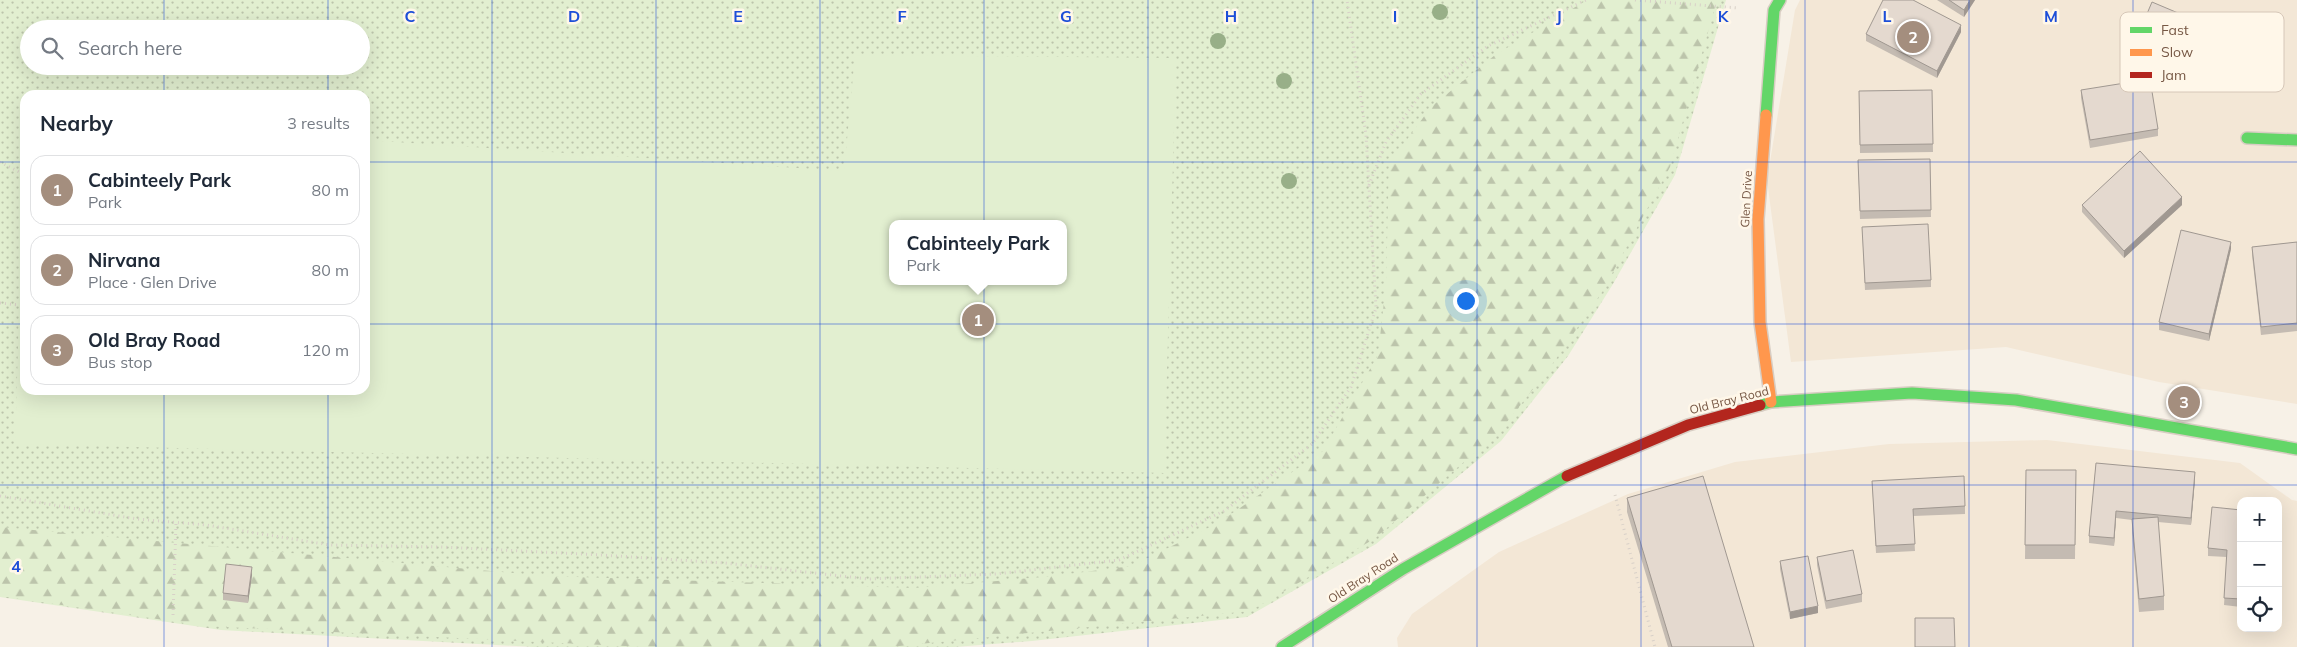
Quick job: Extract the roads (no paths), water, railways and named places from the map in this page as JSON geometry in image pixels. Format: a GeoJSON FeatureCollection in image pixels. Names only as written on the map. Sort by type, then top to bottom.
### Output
{"type":"FeatureCollection","features":[{"type":"Feature","properties":{"kind":"street","name":"Glen Drive"},"geometry":{"type":"LineString","coordinates":[[1771,402],[1760,322],[1758,219],[1777,5]]}},
{"type":"Feature","properties":{"kind":"street"},"geometry":{"type":"LineString","coordinates":[[2247,138],[2297,140]]}},
{"type":"Feature","properties":{"kind":"street","name":"Old Bray Road"},"geometry":{"type":"LineString","coordinates":[[1282,647],[1403,569],[1565,477],[1688,424],[1771,402],[1912,393],[2016,400],[2297,449]]}},
{"type":"Feature","properties":{"kind":"place","name":"Nirvana"},"geometry":{"type":"Point","coordinates":[1913,37]}},
{"type":"Feature","properties":{"kind":"place","name":"Cabinteely Park"},"geometry":{"type":"Point","coordinates":[978,320]}},
{"type":"Feature","properties":{"kind":"place","name":"Old Bray Road"},"geometry":{"type":"Point","coordinates":[2184,402]}}]}
